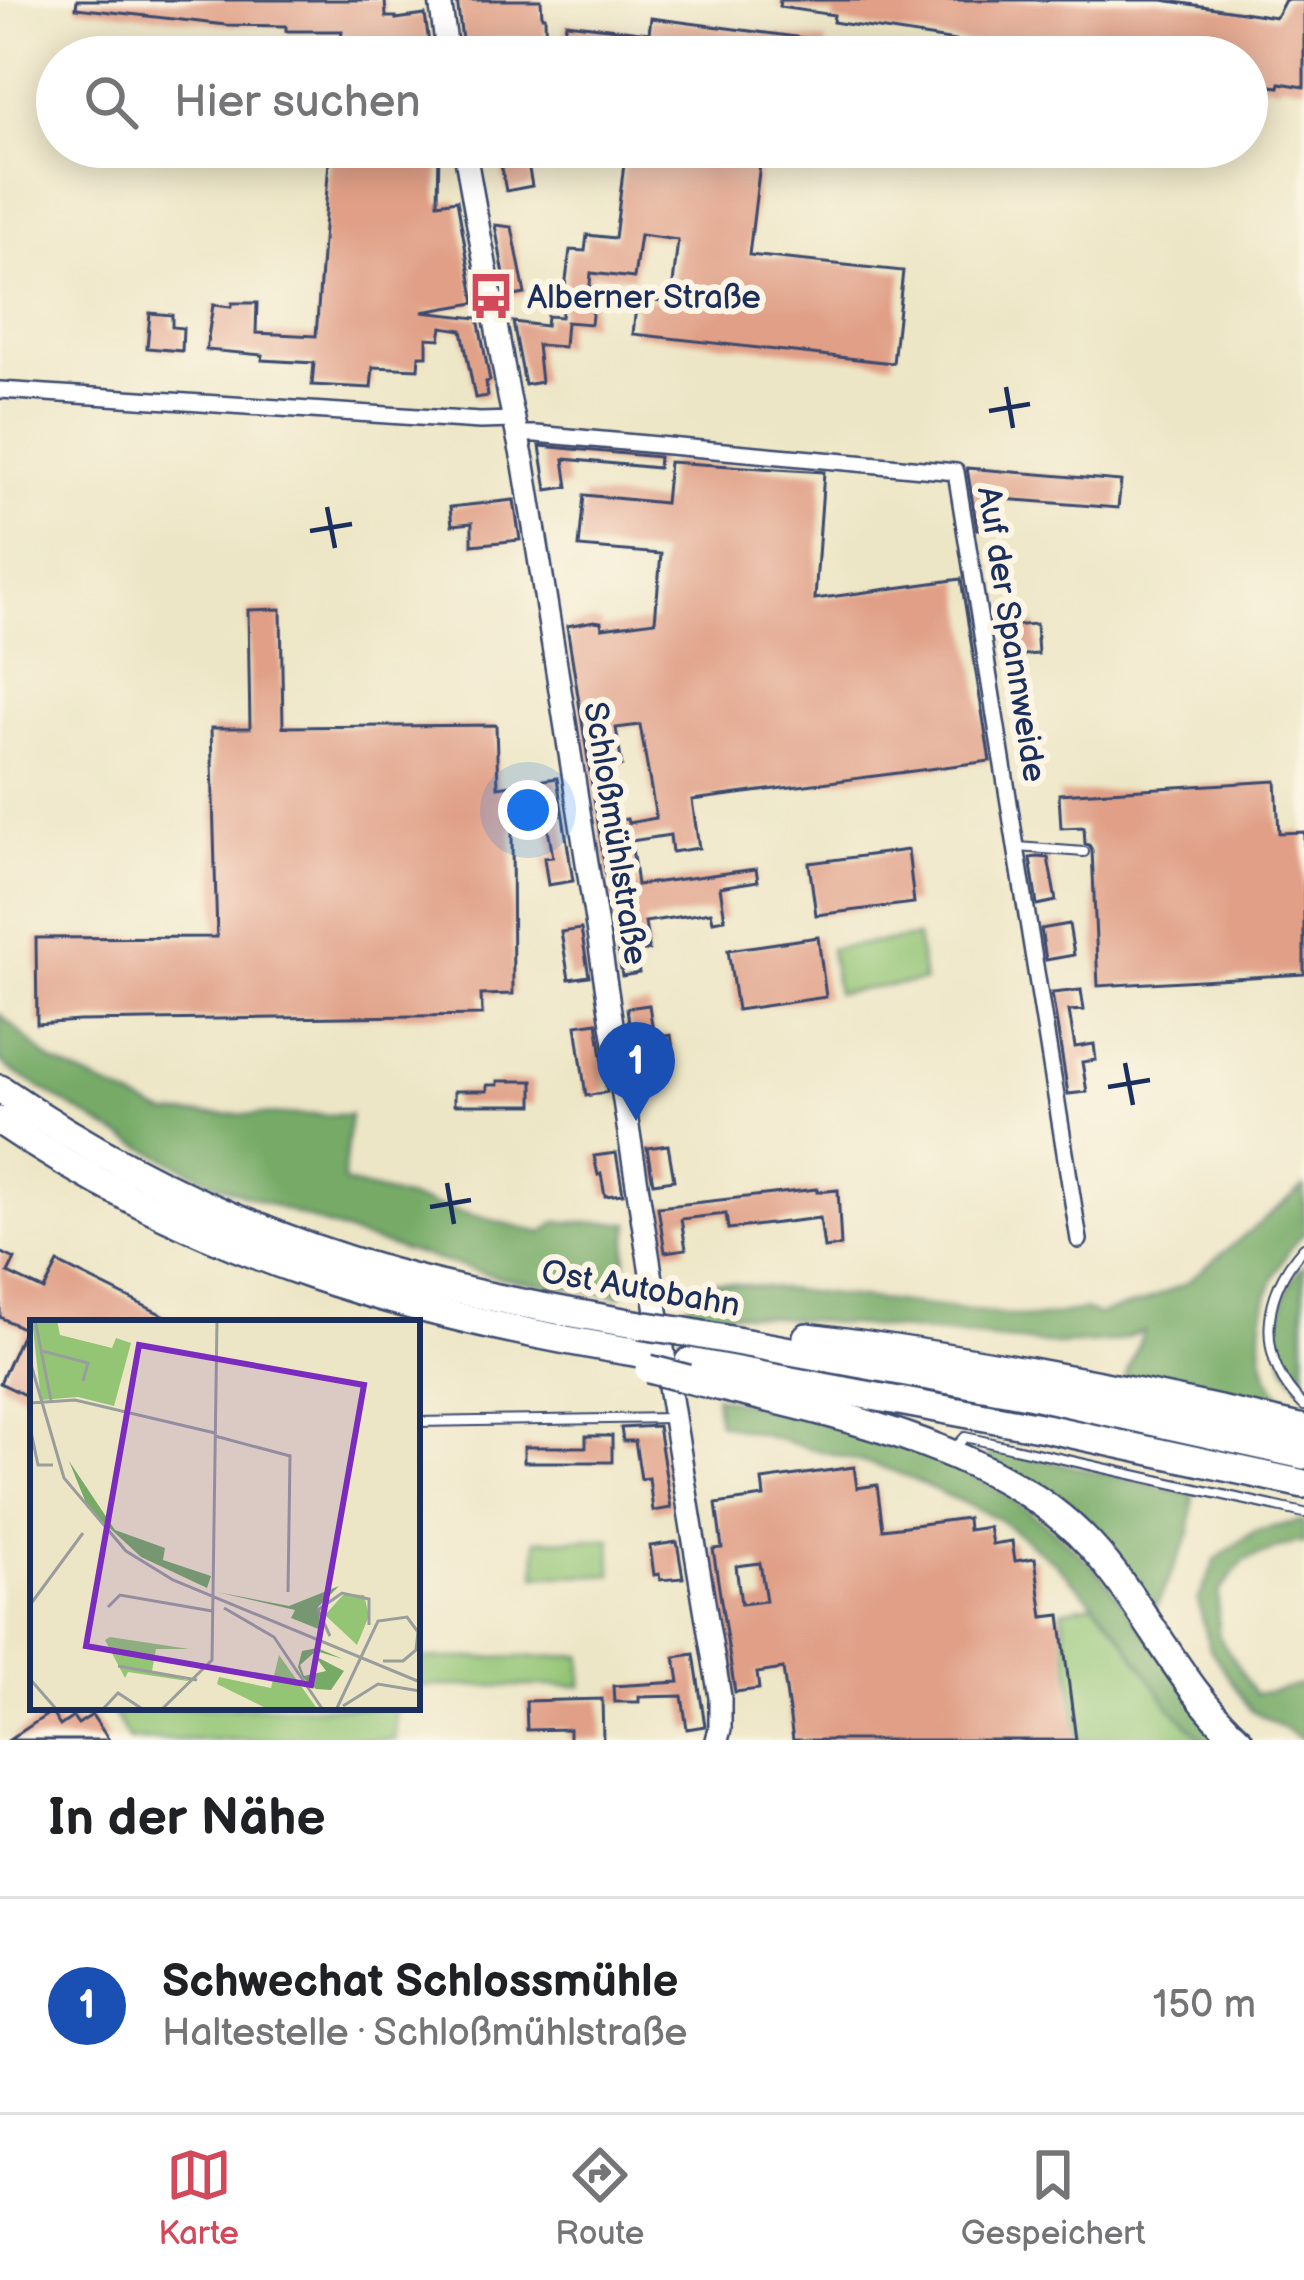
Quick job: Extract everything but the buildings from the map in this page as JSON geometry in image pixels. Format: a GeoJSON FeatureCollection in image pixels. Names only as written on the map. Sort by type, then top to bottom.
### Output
{"type":"FeatureCollection","features":[{"type":"Feature","properties":{"kind":"highway","name":"Ost Autobahn"},"geometry":{"type":"LineString","coordinates":[[0,1089],[129,1168],[194,1200],[323,1252],[442,1286],[1033,1395],[1304,1455]]}},
{"type":"Feature","properties":{"kind":"highway","name":"Ost Autobahn"},"geometry":{"type":"LineString","coordinates":[[0,1121],[123,1195],[197,1232],[274,1264],[396,1303],[686,1370],[1045,1428],[1304,1484]]}},
{"type":"Feature","properties":{"kind":"highway"},"geometry":{"type":"LineString","coordinates":[[680,1331],[734,1327],[901,1349],[1304,1429]]}},
{"type":"Feature","properties":{"kind":"highway"},"geometry":{"type":"LineString","coordinates":[[686,1370],[949,1454],[1001,1477],[1046,1507],[1087,1541],[1127,1589],[1192,1691],[1239,1740]]}},
{"type":"Feature","properties":{"kind":"street"},"geometry":{"type":"LineString","coordinates":[[440,0],[445,36]]}},
{"type":"Feature","properties":{"kind":"street","name":"Schloßmühlstraße"},"geometry":{"type":"LineString","coordinates":[[468,168],[516,427],[616,1039],[720,1696],[717,1740]]}},
{"type":"Feature","properties":{"kind":"street"},"geometry":{"type":"LineString","coordinates":[[0,390],[516,427]]}},
{"type":"Feature","properties":{"kind":"street","name":"Auf der Spannweide"},"geometry":{"type":"LineString","coordinates":[[516,427],[536,434],[956,472],[1078,1240]]}},
{"type":"Feature","properties":{"kind":"lane"},"geometry":{"type":"LineString","coordinates":[[1017,847],[1084,852]]}},
{"type":"Feature","properties":{"kind":"lane"},"geometry":{"type":"LineString","coordinates":[[1304,1247],[1278,1285],[1269,1311],[1270,1342],[1278,1370],[1304,1406]]}},
{"type":"Feature","properties":{"kind":"lane"},"geometry":{"type":"LineString","coordinates":[[420,1422],[673,1418]]}},
{"type":"Feature","properties":{"kind":"lane"},"geometry":{"type":"LineString","coordinates":[[949,1454],[965,1437],[1304,1513]]}},
{"type":"Feature","properties":{"kind":"green space"},"geometry":{"type":"Polygon","coordinates":[[[917,937],[924,981],[837,993],[830,949],[917,937]]]}},
{"type":"Feature","properties":{"kind":"green space"},"geometry":{"type":"Polygon","coordinates":[[[0,1014],[51,1061],[165,1114],[350,1115],[343,1182],[543,1233],[556,1222],[630,1223],[621,1296],[501,1278],[358,1237],[224,1187],[116,1134],[0,1062],[0,1014]]]}},
{"type":"Feature","properties":{"kind":"green space"},"geometry":{"type":"Polygon","coordinates":[[[1304,1187],[1304,1233],[1272,1283],[1261,1345],[1271,1382],[1302,1419],[1123,1381],[1144,1331],[1114,1342],[1057,1345],[684,1308],[711,1281],[1035,1318],[1085,1310],[1097,1315],[1144,1302],[1186,1283],[1304,1187]]]}},
{"type":"Feature","properties":{"kind":"green space"},"geometry":{"type":"Polygon","coordinates":[[[1304,1265],[1304,1390],[1286,1366],[1279,1327],[1289,1286],[1304,1265]]]}},
{"type":"Feature","properties":{"kind":"green space"},"geometry":{"type":"Polygon","coordinates":[[[715,1396],[873,1437],[968,1474],[1013,1500],[1056,1532],[1104,1579],[1225,1740],[1204,1740],[1170,1707],[1094,1603],[1054,1562],[999,1519],[891,1470],[718,1423],[715,1396]]]}},
{"type":"Feature","properties":{"kind":"green space"},"geometry":{"type":"Polygon","coordinates":[[[987,1446],[1193,1495],[1190,1533],[1155,1609],[1099,1529],[990,1461],[987,1446]]]}},
{"type":"Feature","properties":{"kind":"green space"},"geometry":{"type":"Polygon","coordinates":[[[1304,1522],[1304,1544],[1245,1560],[1218,1593],[1218,1635],[1255,1694],[1304,1684],[1304,1740],[1250,1709],[1210,1649],[1198,1601],[1216,1559],[1255,1531],[1304,1522]]]}},
{"type":"Feature","properties":{"kind":"green space"},"geometry":{"type":"Polygon","coordinates":[[[611,1539],[612,1575],[536,1576],[536,1540],[611,1539]]]}},
{"type":"Feature","properties":{"kind":"green space"},"geometry":{"type":"Polygon","coordinates":[[[1094,1603],[1170,1707],[1204,1740],[1079,1740],[1062,1610],[1094,1603]]]}},
{"type":"Feature","properties":{"kind":"green space"},"geometry":{"type":"Polygon","coordinates":[[[582,1656],[582,1686],[420,1686],[420,1659],[582,1656]]]}},
{"type":"Feature","properties":{"kind":"green space"},"geometry":{"type":"Polygon","coordinates":[[[112,1710],[395,1710],[395,1740],[129,1740],[112,1710]]]}},
{"type":"Feature","properties":{"kind":"place","name":"Alberner Straße"},"geometry":{"type":"Point","coordinates":[491,296]}},
{"type":"Feature","properties":{"kind":"place","name":"Schwechat Schlossmühle"},"geometry":{"type":"Point","coordinates":[636,1121]}}]}
